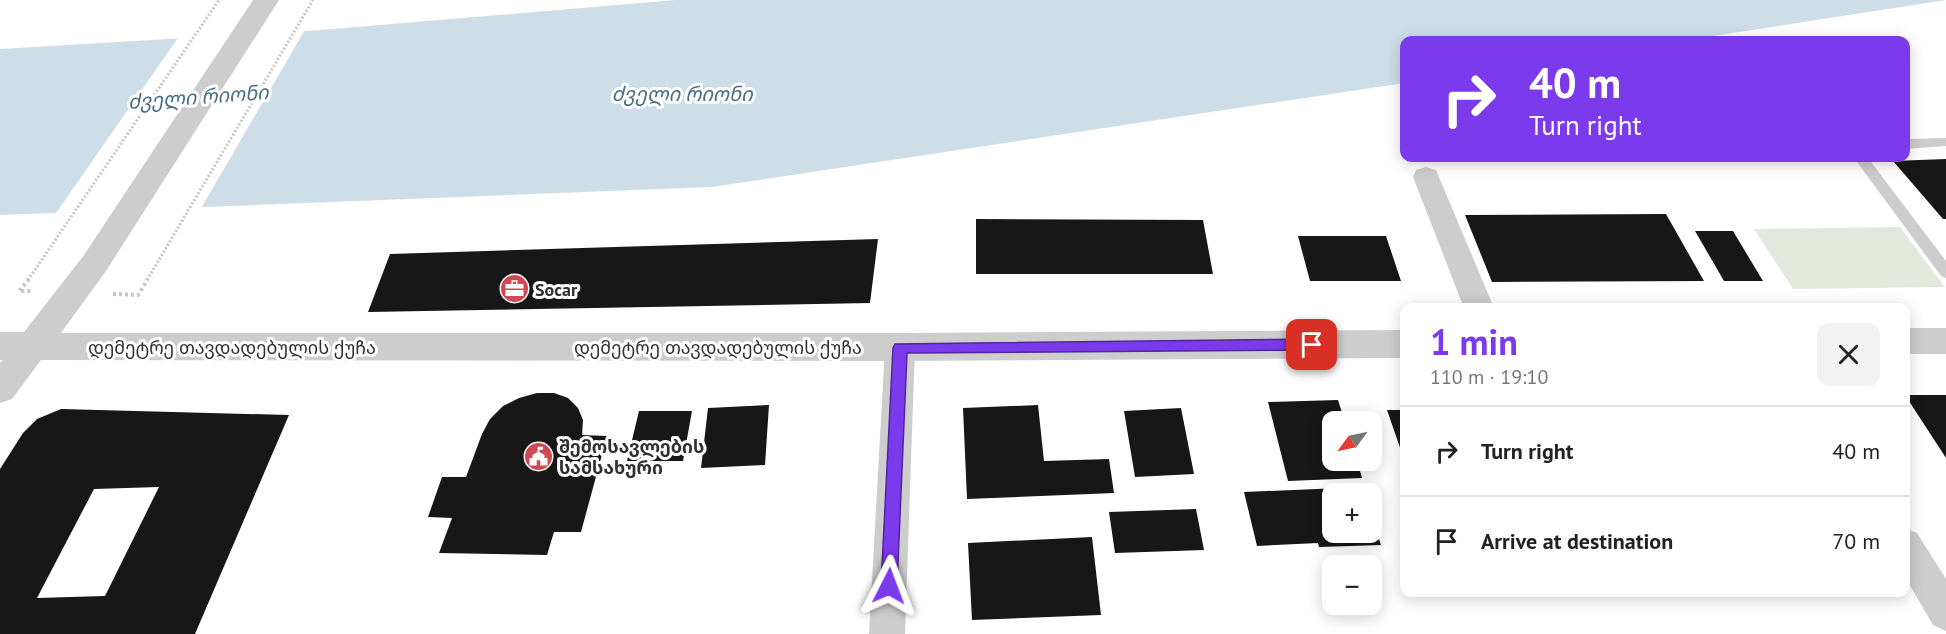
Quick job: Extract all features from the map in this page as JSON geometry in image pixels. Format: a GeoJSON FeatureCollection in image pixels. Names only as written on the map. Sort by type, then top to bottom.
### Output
{"type":"FeatureCollection","features":[{"type":"Feature","properties":{"kind":"street"},"geometry":{"type":"LineString","coordinates":[[0,389],[16,346],[95,263],[266,0]]}},
{"type":"Feature","properties":{"kind":"street"},"geometry":{"type":"LineString","coordinates":[[1426,177],[1477,303]]}},
{"type":"Feature","properties":{"kind":"street"},"geometry":{"type":"LineString","coordinates":[[1910,341],[1946,341]]}},
{"type":"Feature","properties":{"kind":"street","name":"დემეტრე თავდადებულის ქუჩა"},"geometry":{"type":"LineString","coordinates":[[16,346],[900,348],[1400,344]]}},
{"type":"Feature","properties":{"kind":"street"},"geometry":{"type":"LineString","coordinates":[[887,634],[900,348]]}},
{"type":"Feature","properties":{"kind":"street"},"geometry":{"type":"LineString","coordinates":[[1910,552],[1946,613]]}},
{"type":"Feature","properties":{"kind":"lane"},"geometry":{"type":"LineString","coordinates":[[1910,144],[1946,142]]}},
{"type":"Feature","properties":{"kind":"lane"},"geometry":{"type":"LineString","coordinates":[[1864,162],[1946,272]]}},
{"type":"Feature","properties":{"kind":"path"},"geometry":{"type":"LineString","coordinates":[[41,264],[219,0]]}},
{"type":"Feature","properties":{"kind":"path"},"geometry":{"type":"LineString","coordinates":[[158,262],[313,0]]}},
{"type":"Feature","properties":{"kind":"shaded area"},"geometry":{"type":"Polygon","coordinates":[[[1900,227],[1945,287],[1793,289],[1754,229],[1900,227]]]}},
{"type":"Feature","properties":{"kind":"water","name":"ძველი რიონი"},"geometry":{"type":"Polygon","coordinates":[[[675,0],[1946,0],[1713,36],[1400,36],[1400,84],[712,187],[0,215],[0,49],[321,30],[675,0]]]}},
{"type":"Feature","properties":{"kind":"pier"},"geometry":{"type":"Polygon","coordinates":[[[306,28],[200,210],[54,216],[180,35],[306,28]]]}},
{"type":"Feature","properties":{"kind":"building"},"geometry":{"type":"Polygon","coordinates":[[[1946,159],[1946,219],[1943,219],[1894,162],[1946,159]]]}},
{"type":"Feature","properties":{"kind":"building"},"geometry":{"type":"Polygon","coordinates":[[[1666,214],[1704,281],[1492,282],[1465,215],[1666,214]]]}},
{"type":"Feature","properties":{"kind":"building"},"geometry":{"type":"Polygon","coordinates":[[[976,219],[1203,220],[1213,274],[976,274],[976,219]]]}},
{"type":"Feature","properties":{"kind":"building"},"geometry":{"type":"Polygon","coordinates":[[[1695,231],[1733,231],[1763,281],[1724,281],[1695,231]]]}},
{"type":"Feature","properties":{"kind":"building"},"geometry":{"type":"Polygon","coordinates":[[[1298,236],[1386,236],[1401,281],[1310,281],[1298,236]]]}},
{"type":"Feature","properties":{"kind":"building"},"geometry":{"type":"Polygon","coordinates":[[[878,239],[870,303],[368,312],[390,254],[878,239]]]}},
{"type":"Feature","properties":{"kind":"building","name":"შემოსავლების სამსახური"},"geometry":{"type":"Polygon","coordinates":[[[537,393],[554,393],[568,398],[578,408],[583,420],[582,435],[607,436],[581,532],[554,532],[547,555],[439,553],[452,518],[428,517],[442,477],[466,477],[490,419],[503,406],[537,393]]]}},
{"type":"Feature","properties":{"kind":"building"},"geometry":{"type":"Polygon","coordinates":[[[1910,395],[1946,395],[1946,458],[1910,403],[1910,395]]]}},
{"type":"Feature","properties":{"kind":"building"},"geometry":{"type":"Polygon","coordinates":[[[1338,400],[1342,411],[1322,411],[1322,471],[1360,471],[1362,478],[1288,481],[1268,402],[1338,400]]]}},
{"type":"Feature","properties":{"kind":"building"},"geometry":{"type":"Polygon","coordinates":[[[769,405],[765,465],[701,468],[708,408],[769,405]]]}},
{"type":"Feature","properties":{"kind":"building"},"geometry":{"type":"Polygon","coordinates":[[[1038,405],[1044,461],[1109,459],[1114,493],[967,499],[963,408],[1038,405]]]}},
{"type":"Feature","properties":{"kind":"building"},"geometry":{"type":"Polygon","coordinates":[[[1181,408],[1194,474],[1135,477],[1124,411],[1181,408]]]}},
{"type":"Feature","properties":{"kind":"building"},"geometry":{"type":"Polygon","coordinates":[[[61,409],[289,415],[195,634],[0,634],[0,469],[23,433],[37,419],[61,409]],[[159,487],[94,489],[37,598],[105,596],[159,487]]]}},
{"type":"Feature","properties":{"kind":"building"},"geometry":{"type":"Polygon","coordinates":[[[1387,410],[1400,410],[1400,447],[1387,410]]]}},
{"type":"Feature","properties":{"kind":"building"},"geometry":{"type":"Polygon","coordinates":[[[639,411],[692,411],[683,461],[627,461],[639,411]]]}},
{"type":"Feature","properties":{"kind":"building"},"geometry":{"type":"Polygon","coordinates":[[[1322,489],[1322,543],[1380,543],[1381,545],[1319,547],[1318,543],[1257,546],[1244,492],[1322,489]]]}},
{"type":"Feature","properties":{"kind":"building"},"geometry":{"type":"Polygon","coordinates":[[[1196,509],[1204,550],[1115,553],[1109,512],[1196,509]]]}},
{"type":"Feature","properties":{"kind":"building"},"geometry":{"type":"Polygon","coordinates":[[[1092,537],[1101,615],[972,620],[968,543],[1092,537]]]}},
{"type":"Feature","properties":{"kind":"place","name":"Socar"},"geometry":{"type":"Point","coordinates":[514,289]}},
{"type":"Feature","properties":{"kind":"place","name":"შემოსავლების სამსახური"},"geometry":{"type":"Point","coordinates":[538,456]}},
{"type":"Feature","properties":{"kind":"route"},"geometry":{"type":"LineString","coordinates":[[889,586],[900,348],[1312,345]]}}]}
